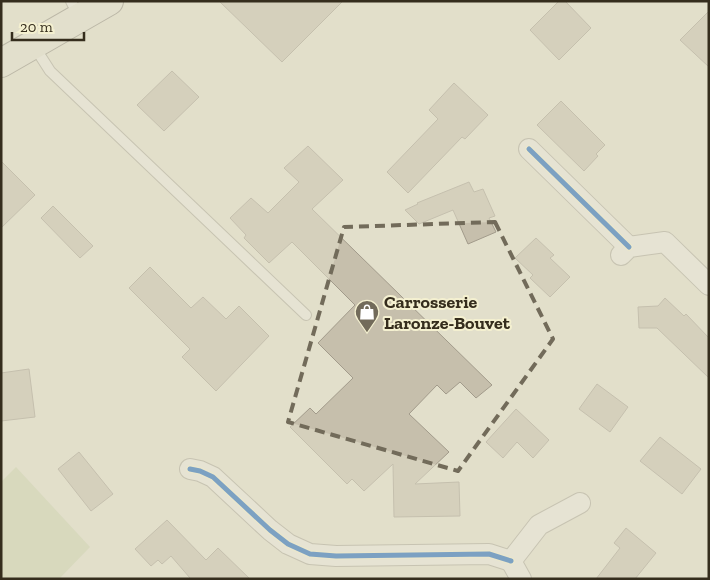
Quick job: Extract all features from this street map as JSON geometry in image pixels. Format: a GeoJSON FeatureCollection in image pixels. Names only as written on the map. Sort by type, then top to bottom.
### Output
{"type":"FeatureCollection","features":[{"type":"Feature","properties":{"kind":"main road"},"geometry":{"type":"LineString","coordinates":[[1,63],[34,45],[75,10],[109,1]]}},
{"type":"Feature","properties":{"kind":"street"},"geometry":{"type":"LineString","coordinates":[[529,149],[625,251],[665,242],[709,285]]}},
{"type":"Feature","properties":{"kind":"street"},"geometry":{"type":"LineString","coordinates":[[190,469],[213,477],[270,530],[288,544],[310,554],[336,556],[489,554],[511,561],[521,579]]}},
{"type":"Feature","properties":{"kind":"street"},"geometry":{"type":"LineString","coordinates":[[511,561],[540,525],[580,503]]}},
{"type":"Feature","properties":{"kind":"lane"},"geometry":{"type":"LineString","coordinates":[[34,45],[50,71],[306,315]]}},
{"type":"Feature","properties":{"kind":"highlighted area"},"geometry":{"type":"Polygon","coordinates":[[[495,222],[553,339],[458,471],[288,422],[344,227],[495,222]]]}},
{"type":"Feature","properties":{"kind":"green space"},"geometry":{"type":"Polygon","coordinates":[[[16,467],[90,547],[59,579],[1,579],[1,482],[16,467]]]}},
{"type":"Feature","properties":{"kind":"building"},"geometry":{"type":"Polygon","coordinates":[[[219,1],[343,1],[282,62],[219,1]]]}},
{"type":"Feature","properties":{"kind":"building"},"geometry":{"type":"Polygon","coordinates":[[[559,1],[565,1],[591,28],[559,60],[530,30],[559,1]]]}},
{"type":"Feature","properties":{"kind":"building"},"geometry":{"type":"Polygon","coordinates":[[[709,11],[709,67],[680,40],[709,11]]]}},
{"type":"Feature","properties":{"kind":"building"},"geometry":{"type":"Polygon","coordinates":[[[172,71],[199,97],[164,131],[137,105],[172,71]]]}},
{"type":"Feature","properties":{"kind":"building"},"geometry":{"type":"Polygon","coordinates":[[[454,83],[488,115],[465,139],[462,137],[408,193],[387,172],[438,119],[429,110],[454,83]]]}},
{"type":"Feature","properties":{"kind":"building"},"geometry":{"type":"Polygon","coordinates":[[[561,101],[605,145],[584,171],[537,125],[561,101]]]}},
{"type":"Feature","properties":{"kind":"building"},"geometry":{"type":"Polygon","coordinates":[[[308,146],[343,180],[312,209],[492,385],[476,398],[460,382],[446,394],[437,385],[409,414],[449,452],[415,484],[459,482],[460,516],[394,517],[393,464],[364,491],[352,479],[347,484],[290,427],[310,408],[316,414],[353,378],[318,343],[355,305],[292,242],[269,263],[244,238],[246,235],[230,218],[251,198],[268,213],[299,182],[284,168],[308,146]]]}},
{"type":"Feature","properties":{"kind":"building"},"geometry":{"type":"Polygon","coordinates":[[[1,161],[35,195],[1,228],[1,161]]]}},
{"type":"Feature","properties":{"kind":"building"},"geometry":{"type":"Polygon","coordinates":[[[469,182],[474,192],[483,189],[495,216],[489,218],[496,232],[468,244],[453,210],[419,224],[405,210],[417,203],[469,182]]]}},
{"type":"Feature","properties":{"kind":"building"},"geometry":{"type":"Polygon","coordinates":[[[53,206],[93,246],[80,258],[41,218],[53,206]]]}},
{"type":"Feature","properties":{"kind":"building"},"geometry":{"type":"Polygon","coordinates":[[[536,238],[554,255],[550,258],[570,277],[550,297],[530,278],[533,275],[515,258],[536,238]]]}},
{"type":"Feature","properties":{"kind":"building"},"geometry":{"type":"Polygon","coordinates":[[[150,267],[191,308],[203,297],[226,319],[239,306],[269,336],[216,391],[182,357],[190,349],[129,288],[150,267]]]}},
{"type":"Feature","properties":{"kind":"building"},"geometry":{"type":"Polygon","coordinates":[[[665,298],[684,316],[686,314],[709,338],[709,378],[657,328],[639,328],[638,307],[658,306],[665,298]]]}},
{"type":"Feature","properties":{"kind":"building"},"geometry":{"type":"Polygon","coordinates":[[[29,369],[35,417],[1,421],[1,373],[29,369]]]}},
{"type":"Feature","properties":{"kind":"building"},"geometry":{"type":"Polygon","coordinates":[[[597,384],[628,407],[610,432],[579,409],[597,384]]]}},
{"type":"Feature","properties":{"kind":"building"},"geometry":{"type":"Polygon","coordinates":[[[516,409],[549,440],[533,458],[517,442],[503,458],[486,442],[516,409]]]}},
{"type":"Feature","properties":{"kind":"building"},"geometry":{"type":"Polygon","coordinates":[[[660,437],[701,469],[682,494],[640,461],[660,437]]]}},
{"type":"Feature","properties":{"kind":"building"},"geometry":{"type":"Polygon","coordinates":[[[79,452],[113,494],[91,511],[58,469],[79,452]]]}},
{"type":"Feature","properties":{"kind":"building"},"geometry":{"type":"Polygon","coordinates":[[[167,520],[206,560],[218,548],[250,579],[189,579],[171,556],[162,564],[158,560],[151,566],[135,549],[167,520]]]}},
{"type":"Feature","properties":{"kind":"building"},"geometry":{"type":"Polygon","coordinates":[[[626,528],[656,553],[635,579],[596,579],[620,548],[614,543],[626,528]]]}},
{"type":"Feature","properties":{"kind":"cycle path"},"geometry":{"type":"LineString","coordinates":[[529,149],[629,247]]}},
{"type":"Feature","properties":{"kind":"cycle path"},"geometry":{"type":"LineString","coordinates":[[190,469],[213,477],[270,530],[288,544],[310,554],[336,556],[489,554],[511,561]]}},
{"type":"Feature","properties":{"kind":"place","name":"Carrosserie Laronze-Bouvet"},"geometry":{"type":"Point","coordinates":[367,333]}}]}
